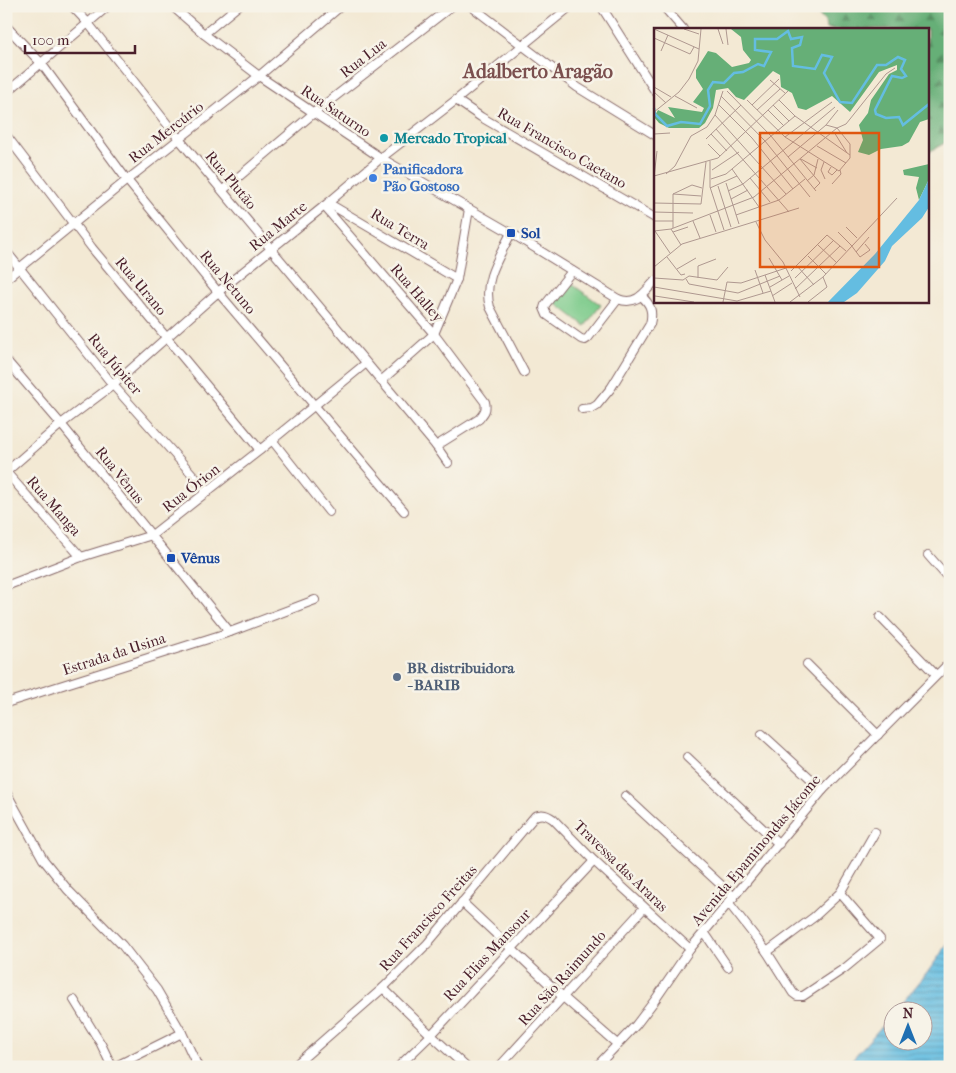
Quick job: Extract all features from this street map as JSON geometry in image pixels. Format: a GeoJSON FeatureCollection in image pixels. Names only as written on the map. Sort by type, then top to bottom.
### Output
{"type":"FeatureCollection","features":[{"type":"Feature","properties":{"kind":"street","name":"Rua Plutão"},"geometry":{"type":"LineString","coordinates":[[72,6],[88,23],[179,139],[365,364],[436,446],[448,463]]}},
{"type":"Feature","properties":{"kind":"street"},"geometry":{"type":"LineString","coordinates":[[6,93],[108,6]]}},
{"type":"Feature","properties":{"kind":"street","name":"Rua Saturno"},"geometry":{"type":"LineString","coordinates":[[172,6],[204,34],[259,76],[381,158],[511,233],[618,299],[632,302],[641,296]]}},
{"type":"Feature","properties":{"kind":"street"},"geometry":{"type":"LineString","coordinates":[[204,34],[238,6]]}},
{"type":"Feature","properties":{"kind":"street","name":"Rua Mercúrio"},"geometry":{"type":"LineString","coordinates":[[6,279],[259,76],[341,6]]}},
{"type":"Feature","properties":{"kind":"street","name":"Rua Lua"},"geometry":{"type":"LineString","coordinates":[[223,190],[314,112],[452,6]]}},
{"type":"Feature","properties":{"kind":"street"},"geometry":{"type":"LineString","coordinates":[[472,6],[577,87],[654,134]]}},
{"type":"Feature","properties":{"kind":"street","name":"Rua Marte"},"geometry":{"type":"LineString","coordinates":[[6,472],[61,424],[113,385],[218,292],[381,158],[456,100],[571,6]]}},
{"type":"Feature","properties":{"kind":"street"},"geometry":{"type":"LineString","coordinates":[[601,6],[654,89]]}},
{"type":"Feature","properties":{"kind":"street"},"geometry":{"type":"LineString","coordinates":[[663,6],[682,28]]}},
{"type":"Feature","properties":{"kind":"street","name":"Rua Netuno"},"geometry":{"type":"LineString","coordinates":[[6,26],[41,63],[127,180],[218,292],[404,511]]}},
{"type":"Feature","properties":{"kind":"street","name":"Rua Francisco Caetano"},"geometry":{"type":"LineString","coordinates":[[456,100],[481,117],[654,217]]}},
{"type":"Feature","properties":{"kind":"street","name":"Rua Urano"},"geometry":{"type":"LineString","coordinates":[[6,135],[74,225],[260,450]]}},
{"type":"Feature","properties":{"kind":"street","name":"Rua Terra"},"geometry":{"type":"LineString","coordinates":[[326,204],[457,279]]}},
{"type":"Feature","properties":{"kind":"street","name":"Rua Halley"},"geometry":{"type":"LineString","coordinates":[[326,204],[434,334],[485,402],[484,414],[479,419],[436,446]]}},
{"type":"Feature","properties":{"kind":"street"},"geometry":{"type":"LineString","coordinates":[[381,381],[434,334],[457,279],[469,209]]}},
{"type":"Feature","properties":{"kind":"street"},"geometry":{"type":"LineString","coordinates":[[511,233],[490,278],[488,299],[490,307],[524,372]]}},
{"type":"Feature","properties":{"kind":"street","name":"Rua Júpiter"},"geometry":{"type":"LineString","coordinates":[[6,251],[113,385],[208,492]]}},
{"type":"Feature","properties":{"kind":"street"},"geometry":{"type":"LineString","coordinates":[[572,271],[544,308],[547,315],[581,339],[586,340],[618,299]]}},
{"type":"Feature","properties":{"kind":"street"},"geometry":{"type":"LineString","coordinates":[[582,409],[598,405],[611,388],[650,324],[652,309],[641,296],[654,282]]}},
{"type":"Feature","properties":{"kind":"street","name":"Rua Vênus"},"geometry":{"type":"LineString","coordinates":[[6,360],[61,424],[230,632]]}},
{"type":"Feature","properties":{"kind":"street","name":"Rua Órion"},"geometry":{"type":"LineString","coordinates":[[6,586],[81,558],[152,535],[208,492],[365,364]]}},
{"type":"Feature","properties":{"kind":"street"},"geometry":{"type":"LineString","coordinates":[[272,440],[329,512]]}},
{"type":"Feature","properties":{"kind":"street","name":"Rua Manga"},"geometry":{"type":"LineString","coordinates":[[6,472],[81,558]]}},
{"type":"Feature","properties":{"kind":"street"},"geometry":{"type":"LineString","coordinates":[[928,554],[950,580]]}},
{"type":"Feature","properties":{"kind":"street","name":"Estrada da Usina"},"geometry":{"type":"LineString","coordinates":[[6,703],[230,632],[315,600]]}},
{"type":"Feature","properties":{"kind":"street"},"geometry":{"type":"LineString","coordinates":[[880,617],[936,675]]}},
{"type":"Feature","properties":{"kind":"street","name":"Avenida Epaminondas Jácome"},"geometry":{"type":"LineString","coordinates":[[596,1067],[636,1025],[690,949],[823,790],[950,662]]}},
{"type":"Feature","properties":{"kind":"street"},"geometry":{"type":"LineString","coordinates":[[807,664],[878,735]]}},
{"type":"Feature","properties":{"kind":"street"},"geometry":{"type":"LineString","coordinates":[[762,734],[823,790]]}},
{"type":"Feature","properties":{"kind":"street"},"geometry":{"type":"LineString","coordinates":[[687,757],[779,844]]}},
{"type":"Feature","properties":{"kind":"street"},"geometry":{"type":"LineString","coordinates":[[6,792],[43,859],[68,890],[122,945],[157,990],[198,1067]]}},
{"type":"Feature","properties":{"kind":"street"},"geometry":{"type":"LineString","coordinates":[[626,796],[731,899],[797,996],[803,996],[845,968],[880,939],[840,893]]}},
{"type":"Feature","properties":{"kind":"street","name":"Travessa das Araras"},"geometry":{"type":"LineString","coordinates":[[531,821],[540,814],[546,814],[553,819],[594,861],[690,949]]}},
{"type":"Feature","properties":{"kind":"street","name":"Rua Francisco Freitas"},"geometry":{"type":"LineString","coordinates":[[295,1066],[383,988],[428,944],[531,821]]}},
{"type":"Feature","properties":{"kind":"street"},"geometry":{"type":"LineString","coordinates":[[767,952],[814,918],[840,893],[875,832]]}},
{"type":"Feature","properties":{"kind":"street","name":"Rua Elias Mansour"},"geometry":{"type":"LineString","coordinates":[[398,1067],[431,1035],[594,861]]}},
{"type":"Feature","properties":{"kind":"street"},"geometry":{"type":"LineString","coordinates":[[462,902],[563,997],[617,1044]]}},
{"type":"Feature","properties":{"kind":"street","name":"Rua São Raimundo"},"geometry":{"type":"LineString","coordinates":[[499,1067],[644,908]]}},
{"type":"Feature","properties":{"kind":"street"},"geometry":{"type":"LineString","coordinates":[[704,932],[728,967]]}},
{"type":"Feature","properties":{"kind":"street"},"geometry":{"type":"LineString","coordinates":[[383,988],[466,1067]]}},
{"type":"Feature","properties":{"kind":"street"},"geometry":{"type":"LineString","coordinates":[[74,1000],[113,1067],[182,1034]]}},
{"type":"Feature","properties":{"kind":"green space"},"geometry":{"type":"Polygon","coordinates":[[[811,6],[950,6],[950,140],[928,152],[928,28],[826,28],[825,22],[811,6]]]}},
{"type":"Feature","properties":{"kind":"green space"},"geometry":{"type":"Polygon","coordinates":[[[569,282],[601,305],[585,326],[554,302],[569,282]]]}},
{"type":"Feature","properties":{"kind":"water"},"geometry":{"type":"Polygon","coordinates":[[[950,941],[950,1067],[845,1067],[884,1024],[884,1050],[934,1050],[934,1000],[904,1000],[950,941]]]}},
{"type":"Feature","properties":{"kind":"place","name":"Mercado Tropical"},"geometry":{"type":"Point","coordinates":[384,138]}},
{"type":"Feature","properties":{"kind":"place","name":"Panificadora Pão Gostoso"},"geometry":{"type":"Point","coordinates":[373,178]}},
{"type":"Feature","properties":{"kind":"place","name":"Sol"},"geometry":{"type":"Point","coordinates":[511,233]}},
{"type":"Feature","properties":{"kind":"place","name":"Vênus"},"geometry":{"type":"Point","coordinates":[171,558]}},
{"type":"Feature","properties":{"kind":"place","name":"BR distribuidora - BARIB"},"geometry":{"type":"Point","coordinates":[397,677]}},
{"type":"Feature","properties":{"kind":"district","name":"Adalberto Aragão"},"geometry":{"type":"Point","coordinates":[538,71]}}]}
